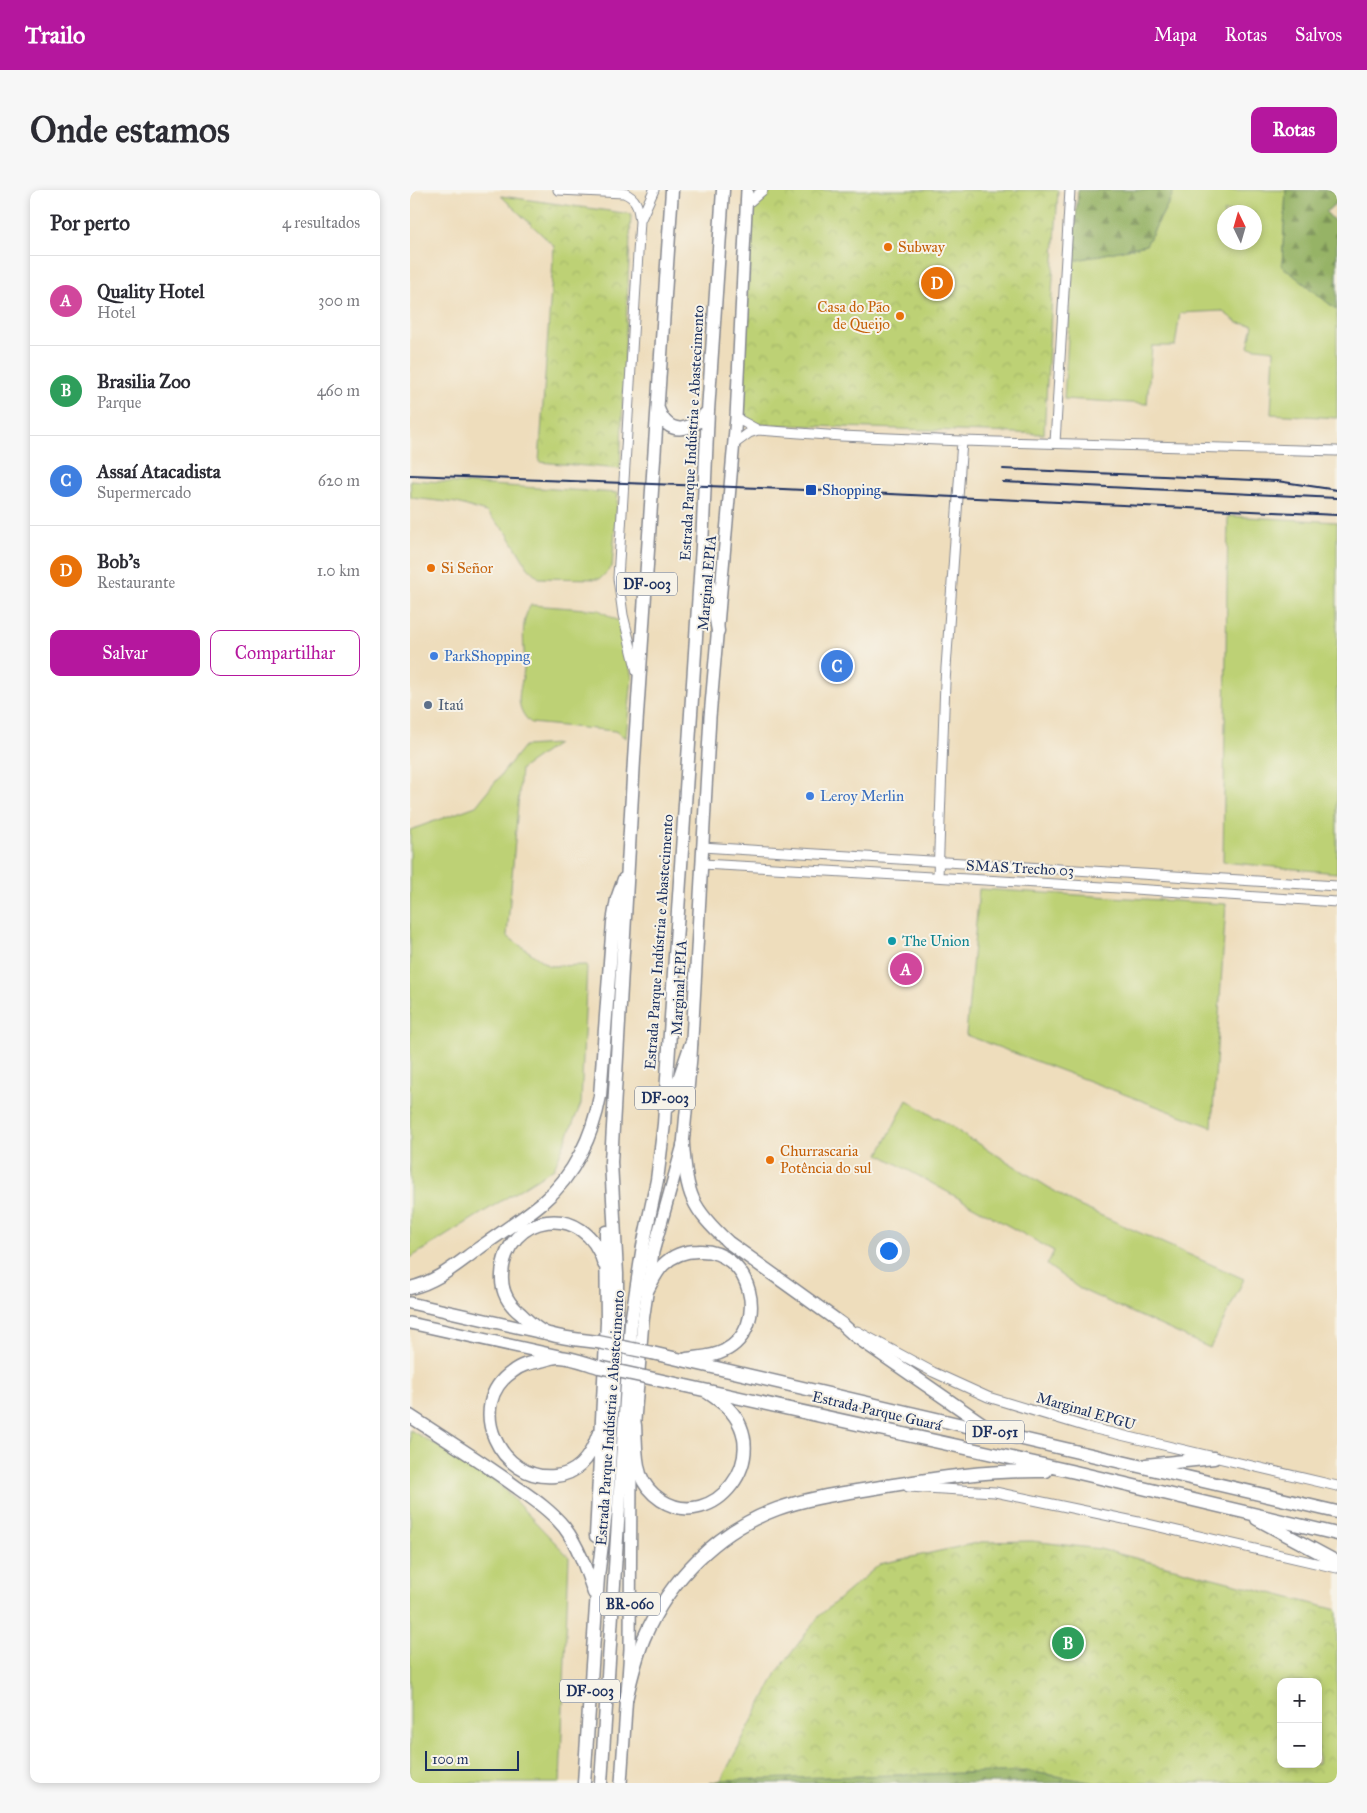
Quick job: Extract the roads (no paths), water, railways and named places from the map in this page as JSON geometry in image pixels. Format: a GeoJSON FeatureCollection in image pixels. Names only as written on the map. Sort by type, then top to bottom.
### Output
{"type":"FeatureCollection","features":[{"type":"Feature","properties":{"kind":"highway","name":"Estrada Parque Indústria e Abastecimento"},"geometry":{"type":"LineString","coordinates":[[584,1783],[596,1600],[607,1504],[617,1323],[617,1274],[611,1162],[672,190]]}},
{"type":"Feature","properties":{"kind":"highway","name":"Estrada Parque Indústria e Abastecimento"},"geometry":{"type":"LineString","coordinates":[[601,1783],[631,1323],[642,1254],[657,1180],[664,1124],[723,190]]}},
{"type":"Feature","properties":{"kind":"highway"},"geometry":{"type":"LineString","coordinates":[[658,409],[666,422],[673,427],[681,428],[689,428],[696,424],[708,411]]}},
{"type":"Feature","properties":{"kind":"highway"},"geometry":{"type":"LineString","coordinates":[[702,546],[718,631]]}},
{"type":"Feature","properties":{"kind":"highway"},"geometry":{"type":"LineString","coordinates":[[410,1288],[434,1280],[544,1201],[565,1177],[588,1139],[597,1114],[600,1096],[613,922],[617,899],[629,863]]}},
{"type":"Feature","properties":{"kind":"highway"},"geometry":{"type":"LineString","coordinates":[[664,1124],[691,1044]]}},
{"type":"Feature","properties":{"kind":"highway"},"geometry":{"type":"LineString","coordinates":[[683,1145],[687,1183],[696,1207],[712,1227],[728,1242],[842,1324],[854,1335],[992,1431]]}},
{"type":"Feature","properties":{"kind":"highway"},"geometry":{"type":"LineString","coordinates":[[598,1577],[596,1533],[603,1421],[608,1278],[605,1192],[611,1162]]}},
{"type":"Feature","properties":{"kind":"highway"},"geometry":{"type":"LineString","coordinates":[[547,1334],[513,1307],[507,1300],[504,1291],[502,1270],[506,1255],[515,1240],[524,1231],[540,1224],[555,1222],[582,1230],[599,1249],[608,1278]]}},
{"type":"Feature","properties":{"kind":"highway"},"geometry":{"type":"LineString","coordinates":[[647,1288],[658,1270],[667,1261],[691,1251],[704,1250],[719,1254],[735,1265],[744,1276],[751,1294],[752,1310],[750,1322],[739,1339],[724,1352],[681,1360]]}},
{"type":"Feature","properties":{"kind":"highway"},"geometry":{"type":"LineString","coordinates":[[642,1254],[647,1288]]}},
{"type":"Feature","properties":{"kind":"highway","name":"Estrada Parque Guará"},"geometry":{"type":"LineString","coordinates":[[547,1334],[652,1353],[1337,1512]]}},
{"type":"Feature","properties":{"kind":"highway"},"geometry":{"type":"LineString","coordinates":[[559,1356],[525,1364],[512,1371],[497,1387],[490,1402],[489,1413],[491,1430],[497,1446],[516,1466],[527,1472],[539,1476],[562,1476],[572,1472],[587,1459],[593,1450],[603,1421]]}},
{"type":"Feature","properties":{"kind":"highway","name":"Estrada Parque Guará"},"geometry":{"type":"LineString","coordinates":[[559,1356],[599,1367],[1075,1472],[1337,1534]]}},
{"type":"Feature","properties":{"kind":"highway"},"geometry":{"type":"LineString","coordinates":[[636,1425],[637,1464],[640,1475],[654,1495],[666,1503],[677,1507],[688,1508],[709,1503],[721,1496],[736,1479],[744,1464],[746,1444],[739,1423],[733,1414],[703,1389]]}},
{"type":"Feature","properties":{"kind":"highway"},"geometry":{"type":"LineString","coordinates":[[410,1416],[486,1465],[556,1518],[575,1543],[581,1555],[596,1600]]}},
{"type":"Feature","properties":{"kind":"highway"},"geometry":{"type":"LineString","coordinates":[[1138,1466],[1214,1458]]}},
{"type":"Feature","properties":{"kind":"highway"},"geometry":{"type":"LineString","coordinates":[[626,1700],[644,1638],[658,1610],[673,1587],[714,1545],[753,1520],[776,1509],[802,1502],[885,1486],[958,1475],[990,1472],[1075,1472]]}},
{"type":"Feature","properties":{"kind":"highway"},"geometry":{"type":"LineString","coordinates":[[1244,1512],[1337,1562]]}},
{"type":"Feature","properties":{"kind":"main road","name":"Marginal EPIA"},"geometry":{"type":"LineString","coordinates":[[621,1783],[630,1649],[630,1469],[636,1425],[647,1288],[653,1252],[683,1145],[691,1057],[710,717],[736,418],[747,190]]}},
{"type":"Feature","properties":{"kind":"main road","name":"Estrada Parque Guará"},"geometry":{"type":"LineString","coordinates":[[410,1303],[547,1334]]}},
{"type":"Feature","properties":{"kind":"main road","name":"Estrada Parque Guará"},"geometry":{"type":"LineString","coordinates":[[410,1322],[559,1356]]}},
{"type":"Feature","properties":{"kind":"street"},"geometry":{"type":"LineString","coordinates":[[558,190],[624,193],[636,201],[640,221],[618,578],[623,615],[640,686]]}},
{"type":"Feature","properties":{"kind":"street"},"geometry":{"type":"LineString","coordinates":[[640,221],[654,190]]}},
{"type":"Feature","properties":{"kind":"street"},"geometry":{"type":"LineString","coordinates":[[747,204],[763,190]]}},
{"type":"Feature","properties":{"kind":"street"},"geometry":{"type":"LineString","coordinates":[[1055,443],[1070,190]]}},
{"type":"Feature","properties":{"kind":"street"},"geometry":{"type":"LineString","coordinates":[[736,418],[758,430]]}},
{"type":"Feature","properties":{"kind":"street"},"geometry":{"type":"LineString","coordinates":[[734,444],[749,433],[758,430],[841,436],[962,441],[1337,451]]}},
{"type":"Feature","properties":{"kind":"street"},"geometry":{"type":"LineString","coordinates":[[938,877],[945,682],[962,441]]}},
{"type":"Feature","properties":{"kind":"street","name":"SMAS Trecho 03"},"geometry":{"type":"LineString","coordinates":[[702,848],[1337,886]]}},
{"type":"Feature","properties":{"kind":"street"},"geometry":{"type":"LineString","coordinates":[[732,849],[732,865]]}},
{"type":"Feature","properties":{"kind":"street","name":"SMAS Trecho 03"},"geometry":{"type":"LineString","coordinates":[[702,864],[1337,902]]}},
{"type":"Feature","properties":{"kind":"street"},"geometry":{"type":"LineString","coordinates":[[1060,884],[1061,869]]}},
{"type":"Feature","properties":{"kind":"street","name":"Marginal EPGU"},"geometry":{"type":"LineString","coordinates":[[842,1324],[933,1372],[988,1397],[1087,1428],[1337,1486]]}},
{"type":"Feature","properties":{"kind":"street"},"geometry":{"type":"LineString","coordinates":[[885,1486],[995,1492],[1337,1568]]}},
{"type":"Feature","properties":{"kind":"railway"},"geometry":{"type":"LineString","coordinates":[[1003,469],[1277,481],[1337,490]]}},
{"type":"Feature","properties":{"kind":"railway"},"geometry":{"type":"LineString","coordinates":[[410,475],[761,488],[1337,515]]}},
{"type":"Feature","properties":{"kind":"railway"},"geometry":{"type":"LineString","coordinates":[[1003,482],[1337,498]]}},
{"type":"Feature","properties":{"kind":"place","name":"Subway"},"geometry":{"type":"Point","coordinates":[888,247]}},
{"type":"Feature","properties":{"kind":"place","name":"Bob's"},"geometry":{"type":"Point","coordinates":[937,283]}},
{"type":"Feature","properties":{"kind":"place","name":"Casa do Pão de Queijo"},"geometry":{"type":"Point","coordinates":[900,316]}},
{"type":"Feature","properties":{"kind":"place","name":"Shopping"},"geometry":{"type":"Point","coordinates":[811,490]}},
{"type":"Feature","properties":{"kind":"place","name":"Si Señor"},"geometry":{"type":"Point","coordinates":[431,568]}},
{"type":"Feature","properties":{"kind":"place","name":"ParkShopping"},"geometry":{"type":"Point","coordinates":[434,656]}},
{"type":"Feature","properties":{"kind":"place","name":"Assaí Atacadista"},"geometry":{"type":"Point","coordinates":[837,666]}},
{"type":"Feature","properties":{"kind":"place","name":"Itaú"},"geometry":{"type":"Point","coordinates":[428,705]}},
{"type":"Feature","properties":{"kind":"place","name":"Leroy Merlin"},"geometry":{"type":"Point","coordinates":[810,796]}},
{"type":"Feature","properties":{"kind":"place","name":"The Union"},"geometry":{"type":"Point","coordinates":[892,941]}},
{"type":"Feature","properties":{"kind":"place","name":"Quality Hotel"},"geometry":{"type":"Point","coordinates":[906,969]}},
{"type":"Feature","properties":{"kind":"place","name":"Churrascaria Potência do sul"},"geometry":{"type":"Point","coordinates":[770,1160]}},
{"type":"Feature","properties":{"kind":"place","name":"Brasilia Zoo"},"geometry":{"type":"Point","coordinates":[1068,1643]}}]}
